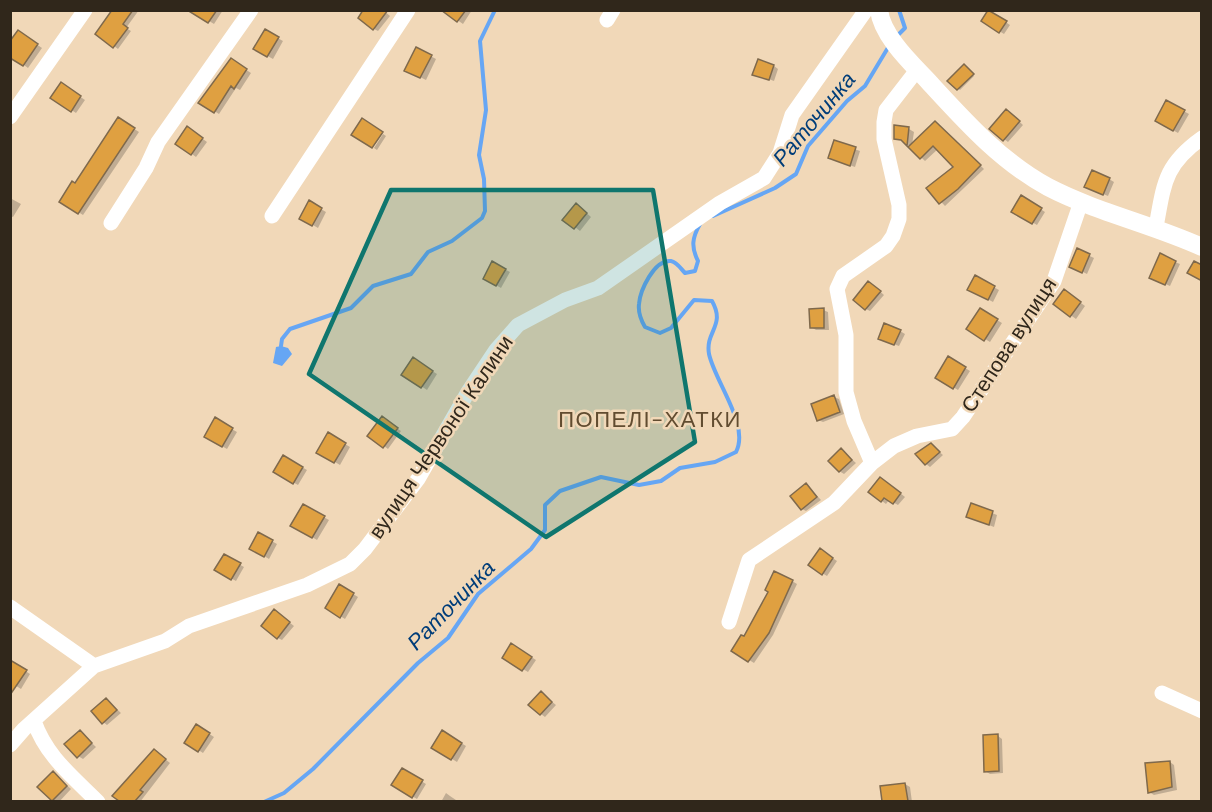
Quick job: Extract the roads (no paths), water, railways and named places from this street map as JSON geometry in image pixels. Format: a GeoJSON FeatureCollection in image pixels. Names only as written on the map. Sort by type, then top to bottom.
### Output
{"type":"FeatureCollection","features":[{"type":"Feature","properties":{"kind":"main road"},"geometry":{"type":"LineString","coordinates":[[879,10],[889,35],[911,63],[979,135],[1015,165],[1047,186],[1081,202],[1156,227],[1202,247]]}},
{"type":"Feature","properties":{"kind":"street"},"geometry":{"type":"LineString","coordinates":[[10,117],[85,10]]}},
{"type":"Feature","properties":{"kind":"street"},"geometry":{"type":"LineString","coordinates":[[111,223],[146,168],[158,142],[251,10]]}},
{"type":"Feature","properties":{"kind":"street","name":"вулиця Червоної Калини"},"geometry":{"type":"LineString","coordinates":[[10,746],[94,666],[165,641],[189,626],[307,585],[350,564],[365,549],[418,479],[496,350],[518,325],[565,300],[598,288],[720,203],[764,178],[780,153],[792,115],[866,10]]}},
{"type":"Feature","properties":{"kind":"street"},"geometry":{"type":"LineString","coordinates":[[272,216],[407,11]]}},
{"type":"Feature","properties":{"kind":"street"},"geometry":{"type":"LineString","coordinates":[[872,463],[854,421],[846,392],[846,335],[837,289],[843,276],[885,246],[893,236],[899,219],[899,205],[884,140],[884,122],[886,110],[911,63]]}},
{"type":"Feature","properties":{"kind":"street"},"geometry":{"type":"LineString","coordinates":[[1156,227],[1166,178],[1181,153],[1202,138]]}},
{"type":"Feature","properties":{"kind":"street","name":"Степова вулиця"},"geometry":{"type":"LineString","coordinates":[[729,622],[749,560],[834,503],[872,463],[894,446],[917,436],[952,429],[963,417],[1054,281],[1081,202]]}},
{"type":"Feature","properties":{"kind":"street"},"geometry":{"type":"LineString","coordinates":[[10,606],[94,666]]}},
{"type":"Feature","properties":{"kind":"street"},"geometry":{"type":"LineString","coordinates":[[1161,693],[1202,711]]}},
{"type":"Feature","properties":{"kind":"street"},"geometry":{"type":"LineString","coordinates":[[34,721],[41,742],[51,755],[98,801]]}},
{"type":"Feature","properties":{"kind":"water"},"geometry":{"type":"Polygon","coordinates":[[[276,347],[288,348],[292,354],[282,366],[273,363],[276,347]]]}},
{"type":"Feature","properties":{"kind":"waterway"},"geometry":{"type":"LineString","coordinates":[[281,346],[282,339],[290,329],[351,308],[373,286],[411,274],[428,252],[452,241],[482,218],[485,211],[484,179],[479,155],[486,110],[480,41],[495,10]]}},
{"type":"Feature","properties":{"kind":"waterway","name":"Раточинка"},"geometry":{"type":"LineString","coordinates":[[895,38],[905,28],[899,10]]}},
{"type":"Feature","properties":{"kind":"waterway","name":"Раточинка"},"geometry":{"type":"LineString","coordinates":[[713,216],[775,188],[796,174],[808,146],[847,101],[865,86],[889,46]]}},
{"type":"Feature","properties":{"kind":"waterway","name":"Раточинка"},"geometry":{"type":"LineString","coordinates":[[264,802],[284,793],[313,769],[418,663],[448,638],[478,594],[531,549],[545,530],[545,505],[560,491],[601,477],[639,485],[661,481],[680,468],[715,462],[736,452],[739,429],[709,354],[710,340],[717,317],[712,301],[694,300],[671,328],[660,333],[645,327],[639,313],[642,292],[649,277],[659,265],[671,261],[685,273],[695,271],[698,261],[693,242],[700,224]]}},
{"type":"Feature","properties":{"kind":"district","name":"ПОПЕЛІ-ХАТКИ"},"geometry":{"type":"Point","coordinates":[650,419]}}]}
